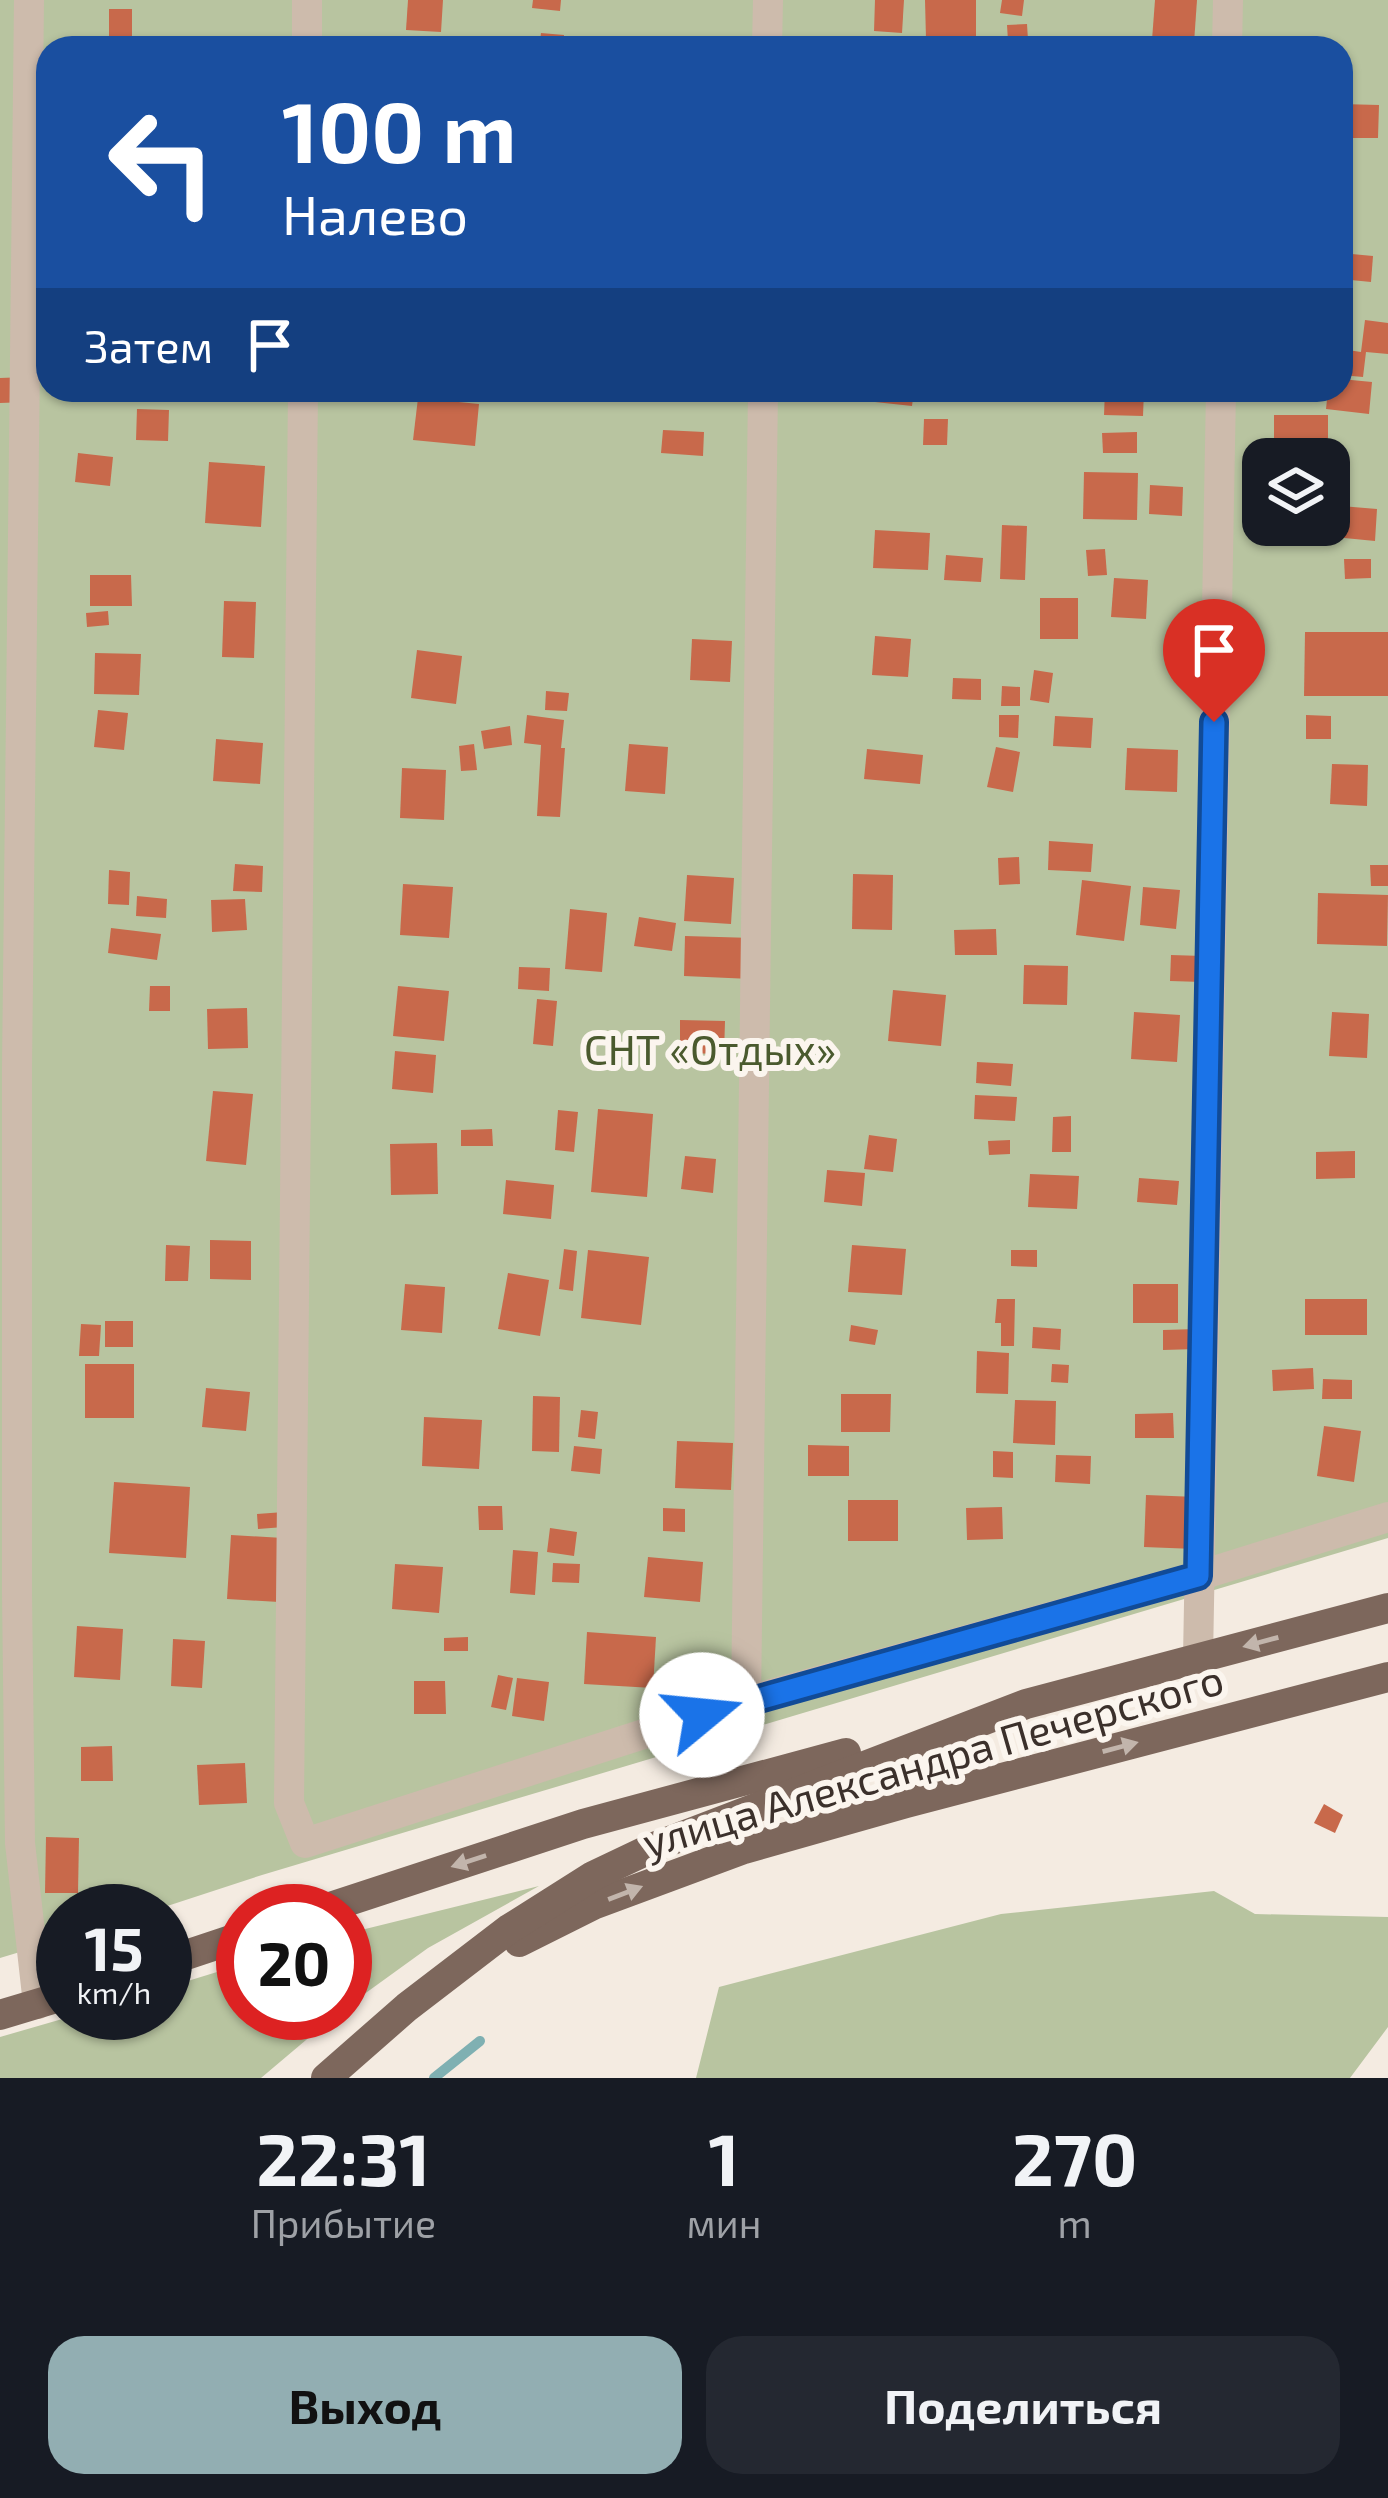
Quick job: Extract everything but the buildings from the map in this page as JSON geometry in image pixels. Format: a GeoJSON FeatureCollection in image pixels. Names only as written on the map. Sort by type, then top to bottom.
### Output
{"type":"FeatureCollection","features":[{"type":"Feature","properties":{"kind":"main road","name":"улица Александра Печерского"},"geometry":{"type":"LineString","coordinates":[[326,2078],[407,2007],[509,1929],[593,1876],[654,1847],[1026,1704],[1388,1608]]}},
{"type":"Feature","properties":{"kind":"main road","name":"улица Александра Печерского"},"geometry":{"type":"LineString","coordinates":[[444,1980],[593,1906],[744,1849],[1388,1677]]}},
{"type":"Feature","properties":{"kind":"main road"},"geometry":{"type":"LineString","coordinates":[[372,1893],[583,1824],[1026,1704]]}},
{"type":"Feature","properties":{"kind":"main road"},"geometry":{"type":"LineString","coordinates":[[0,2015],[36,2004]]}},
{"type":"Feature","properties":{"kind":"street"},"geometry":{"type":"LineString","coordinates":[[29,0],[17,1069],[17,1616],[20,1844],[36,1962]]}},
{"type":"Feature","properties":{"kind":"street"},"geometry":{"type":"LineString","coordinates":[[307,36],[308,0]]}},
{"type":"Feature","properties":{"kind":"street"},"geometry":{"type":"LineString","coordinates":[[767,36],[768,0]]}},
{"type":"Feature","properties":{"kind":"street"},"geometry":{"type":"LineString","coordinates":[[1227,36],[1228,0]]}},
{"type":"Feature","properties":{"kind":"street"},"geometry":{"type":"LineString","coordinates":[[303,402],[289,1803],[304,1843],[746,1701],[1198,1576],[1388,1517]]}},
{"type":"Feature","properties":{"kind":"street"},"geometry":{"type":"LineString","coordinates":[[746,1701],[763,402]]}},
{"type":"Feature","properties":{"kind":"street"},"geometry":{"type":"LineString","coordinates":[[1198,1659],[1221,402]]}},
{"type":"Feature","properties":{"kind":"green space","name":"СНТ «Отдых»"},"geometry":{"type":"Polygon","coordinates":[[[0,0],[1388,0],[1388,1538],[234,1884],[216,1884],[216,1890],[192,1898],[192,1884],[36,1884],[36,1947],[0,1958],[0,0]]]}},
{"type":"Feature","properties":{"kind":"green space"},"geometry":{"type":"Polygon","coordinates":[[[539,1886],[428,1948],[372,1988],[372,1927],[539,1886]]]}},
{"type":"Feature","properties":{"kind":"green space"},"geometry":{"type":"Polygon","coordinates":[[[1214,1891],[1255,1914],[1388,1917],[1388,2027],[1350,2078],[696,2078],[719,1987],[1001,1914],[1214,1891]]]}},
{"type":"Feature","properties":{"kind":"green space"},"geometry":{"type":"Polygon","coordinates":[[[216,1972],[216,2040],[306,2040],[261,2078],[0,2078],[0,2037],[36,2027],[36,2040],[192,2040],[192,1980],[216,1972]]]}},
{"type":"Feature","properties":{"kind":"waterway"},"geometry":{"type":"LineString","coordinates":[[434,2078],[480,2041]]}},
{"type":"Feature","properties":{"kind":"route"},"geometry":{"type":"LineString","coordinates":[[702,1715],[1198,1576],[1214,722]]}}]}
